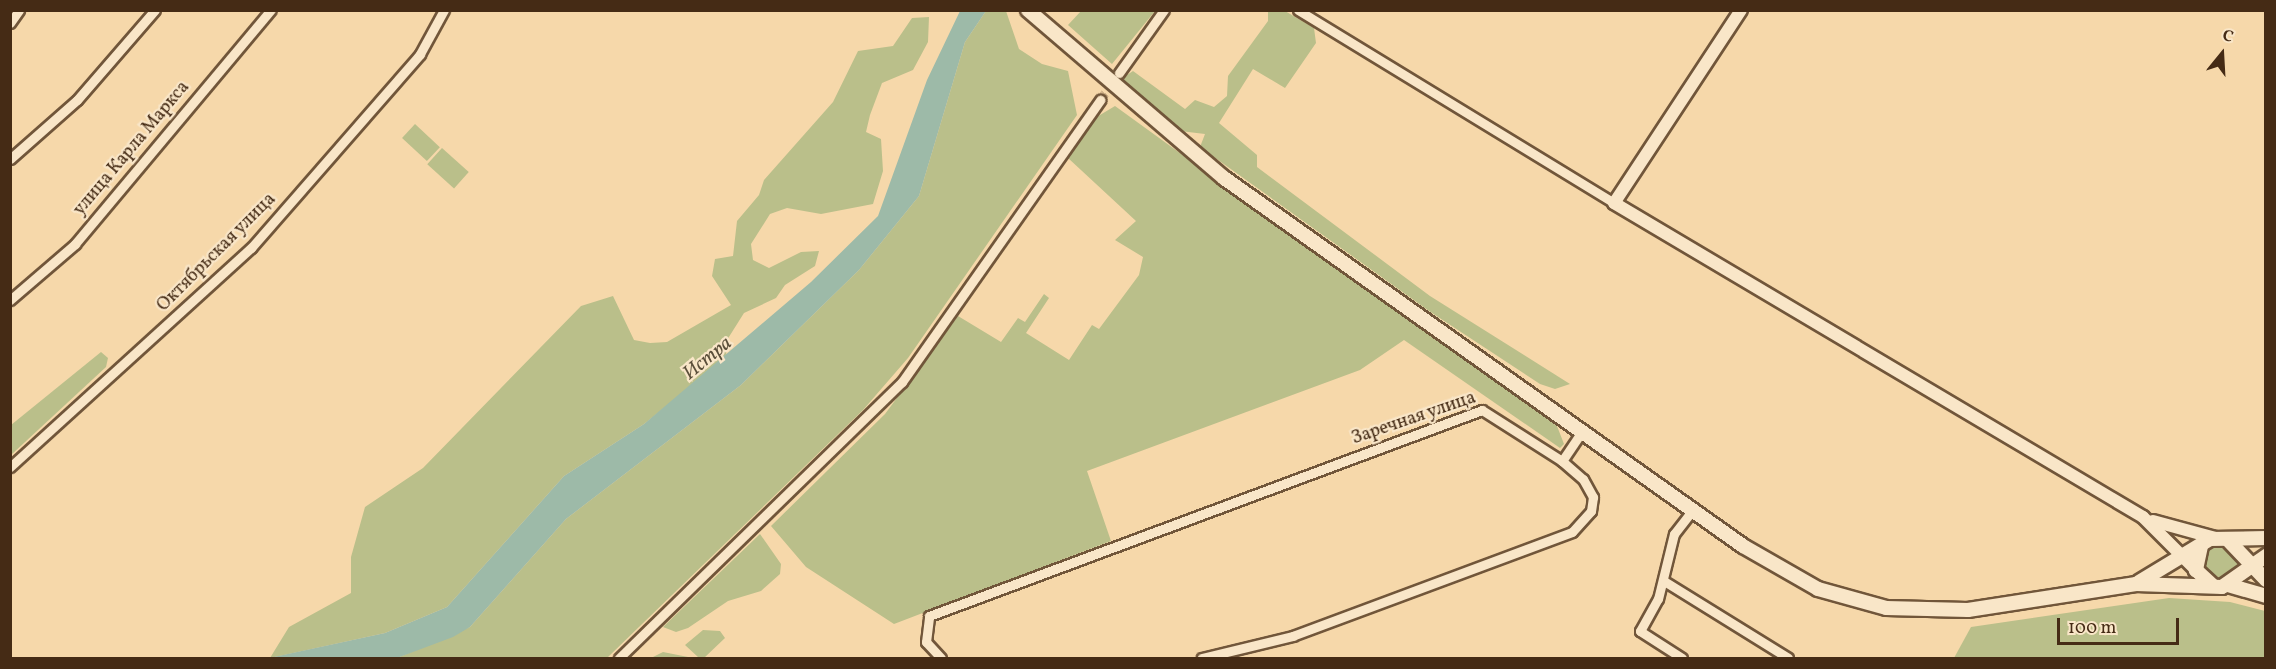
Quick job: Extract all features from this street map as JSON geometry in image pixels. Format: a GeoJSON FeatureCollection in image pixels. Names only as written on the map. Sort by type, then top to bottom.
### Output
{"type":"FeatureCollection","features":[{"type":"Feature","properties":{"kind":"main road"},"geometry":{"type":"LineString","coordinates":[[1028,10],[1224,178],[1788,575],[1846,599],[1886,608],[2017,606],[2136,584],[2228,583],[2265,556]]}},
{"type":"Feature","properties":{"kind":"main road"},"geometry":{"type":"LineString","coordinates":[[2136,584],[2215,540],[2265,538]]}},
{"type":"Feature","properties":{"kind":"main road"},"geometry":{"type":"LineString","coordinates":[[2215,540],[2242,554],[2265,580]]}},
{"type":"Feature","properties":{"kind":"main road"},"geometry":{"type":"LineString","coordinates":[[2215,540],[2196,570],[2265,596]]}},
{"type":"Feature","properties":{"kind":"main road"},"geometry":{"type":"LineString","coordinates":[[2228,583],[2242,554]]}},
{"type":"Feature","properties":{"kind":"street"},"geometry":{"type":"LineString","coordinates":[[10,23],[19,10]]}},
{"type":"Feature","properties":{"kind":"street"},"geometry":{"type":"LineString","coordinates":[[10,159],[77,100],[155,10]]}},
{"type":"Feature","properties":{"kind":"street","name":"улица Карла Маркса"},"geometry":{"type":"LineString","coordinates":[[10,300],[75,244],[271,10]]}},
{"type":"Feature","properties":{"kind":"street","name":"Октябрьская улица"},"geometry":{"type":"LineString","coordinates":[[10,467],[251,248],[420,54],[444,10]]}},
{"type":"Feature","properties":{"kind":"street"},"geometry":{"type":"LineString","coordinates":[[1119,73],[1164,10]]}},
{"type":"Feature","properties":{"kind":"street"},"geometry":{"type":"LineString","coordinates":[[1298,10],[1614,203],[2143,517],[2165,536],[2196,570]]}},
{"type":"Feature","properties":{"kind":"street"},"geometry":{"type":"LineString","coordinates":[[1614,203],[1741,10]]}},
{"type":"Feature","properties":{"kind":"street"},"geometry":{"type":"LineString","coordinates":[[619,658],[902,382],[1100,100]]}},
{"type":"Feature","properties":{"kind":"street","name":"Заречная улица"},"geometry":{"type":"LineString","coordinates":[[941,658],[926,642],[929,616],[1482,410],[1562,461],[1583,478],[1593,496],[1591,511],[1572,532],[1293,636],[1202,658]]}},
{"type":"Feature","properties":{"kind":"street"},"geometry":{"type":"LineString","coordinates":[[1562,461],[1581,431]]}},
{"type":"Feature","properties":{"kind":"street"},"geometry":{"type":"LineString","coordinates":[[1682,658],[1640,631],[1664,581],[1672,541],[1693,510]]}},
{"type":"Feature","properties":{"kind":"street"},"geometry":{"type":"LineString","coordinates":[[2143,517],[2215,540]]}},
{"type":"Feature","properties":{"kind":"street"},"geometry":{"type":"LineString","coordinates":[[2155,574],[2168,560],[2165,536]]}},
{"type":"Feature","properties":{"kind":"street"},"geometry":{"type":"LineString","coordinates":[[1664,581],[1788,658]]}},
{"type":"Feature","properties":{"kind":"green space"},"geometry":{"type":"Polygon","coordinates":[[[986,11],[1006,11],[1019,49],[1042,64],[1068,71],[1077,115],[908,358],[863,410],[607,658],[397,658],[470,627],[566,519],[741,385],[859,270],[919,196],[965,42],[986,11]]]}},
{"type":"Feature","properties":{"kind":"green space"},"geometry":{"type":"Polygon","coordinates":[[[1081,11],[1155,11],[1112,64],[1068,25],[1081,11]]]}},
{"type":"Feature","properties":{"kind":"green space"},"geometry":{"type":"Polygon","coordinates":[[[1268,11],[1285,11],[1314,28],[1316,43],[1285,88],[1253,69],[1219,123],[1257,155],[1257,167],[1430,296],[1570,384],[1555,389],[1540,384],[1429,311],[1200,147],[1205,134],[1180,131],[1121,79],[1133,71],[1185,109],[1195,100],[1214,107],[1227,96],[1228,76],[1268,21],[1268,11]]]}},
{"type":"Feature","properties":{"kind":"green space"},"geometry":{"type":"Polygon","coordinates":[[[929,17],[928,42],[913,70],[882,83],[870,115],[866,132],[881,139],[883,171],[873,204],[821,214],[787,208],[770,214],[751,244],[753,260],[769,268],[801,252],[819,251],[815,266],[785,285],[776,298],[744,313],[727,340],[726,358],[644,424],[564,476],[447,607],[385,633],[270,658],[289,627],[351,593],[351,557],[365,507],[423,468],[581,306],[613,296],[634,340],[650,343],[667,342],[731,305],[712,276],[715,259],[733,256],[737,221],[759,195],[764,180],[833,102],[858,51],[893,46],[912,18],[929,17]]]}},
{"type":"Feature","properties":{"kind":"green space"},"geometry":{"type":"Polygon","coordinates":[[[1115,106],[1557,426],[1564,444],[1560,448],[1404,340],[1360,370],[1087,471],[1111,541],[894,624],[806,567],[771,526],[885,414],[958,316],[1001,342],[1018,318],[1025,322],[1044,294],[1049,298],[1026,333],[1069,360],[1092,325],[1099,329],[1139,275],[1143,257],[1115,240],[1136,221],[1068,158],[1095,118],[1115,106]]]}},
{"type":"Feature","properties":{"kind":"green space"},"geometry":{"type":"Polygon","coordinates":[[[415,124],[440,147],[427,161],[402,138],[415,124]]]}},
{"type":"Feature","properties":{"kind":"green space"},"geometry":{"type":"Polygon","coordinates":[[[442,148],[469,172],[454,188],[427,164],[442,148]]]}},
{"type":"Feature","properties":{"kind":"green space"},"geometry":{"type":"Polygon","coordinates":[[[101,352],[108,358],[106,367],[11,455],[11,425],[101,352]]]}},
{"type":"Feature","properties":{"kind":"green space"},"geometry":{"type":"Polygon","coordinates":[[[760,534],[781,564],[780,574],[761,591],[728,601],[688,628],[676,632],[663,627],[760,534]]]}},
{"type":"Feature","properties":{"kind":"green space"},"geometry":{"type":"Polygon","coordinates":[[[2220,545],[2233,550],[2238,563],[2233,576],[2220,581],[2207,576],[2202,563],[2207,550],[2220,545]]]}},
{"type":"Feature","properties":{"kind":"green space"},"geometry":{"type":"Polygon","coordinates":[[[2169,598],[2230,602],[2265,611],[2265,658],[1954,658],[1971,627],[2169,598]]]}},
{"type":"Feature","properties":{"kind":"green space"},"geometry":{"type":"Polygon","coordinates":[[[703,630],[720,631],[725,638],[704,658],[695,658],[698,657],[685,645],[703,630]]]}},
{"type":"Feature","properties":{"kind":"green space"},"geometry":{"type":"Polygon","coordinates":[[[663,652],[688,657],[692,658],[651,658],[663,652]]]}},
{"type":"Feature","properties":{"kind":"shaded area"},"geometry":{"type":"Polygon","coordinates":[[[960,11],[986,11],[965,42],[919,196],[859,270],[741,385],[566,519],[470,627],[453,637],[397,658],[269,658],[385,633],[447,607],[564,476],[644,424],[811,282],[878,216],[927,80],[960,11]]]}},
{"type":"Feature","properties":{"kind":"tunnel"},"geometry":{"type":"LineString","coordinates":[[1100,100],[1116,78]]}},
{"type":"Feature","properties":{"kind":"water label","name":"Истра"},"geometry":{"type":"Point","coordinates":[708,359]}}]}
